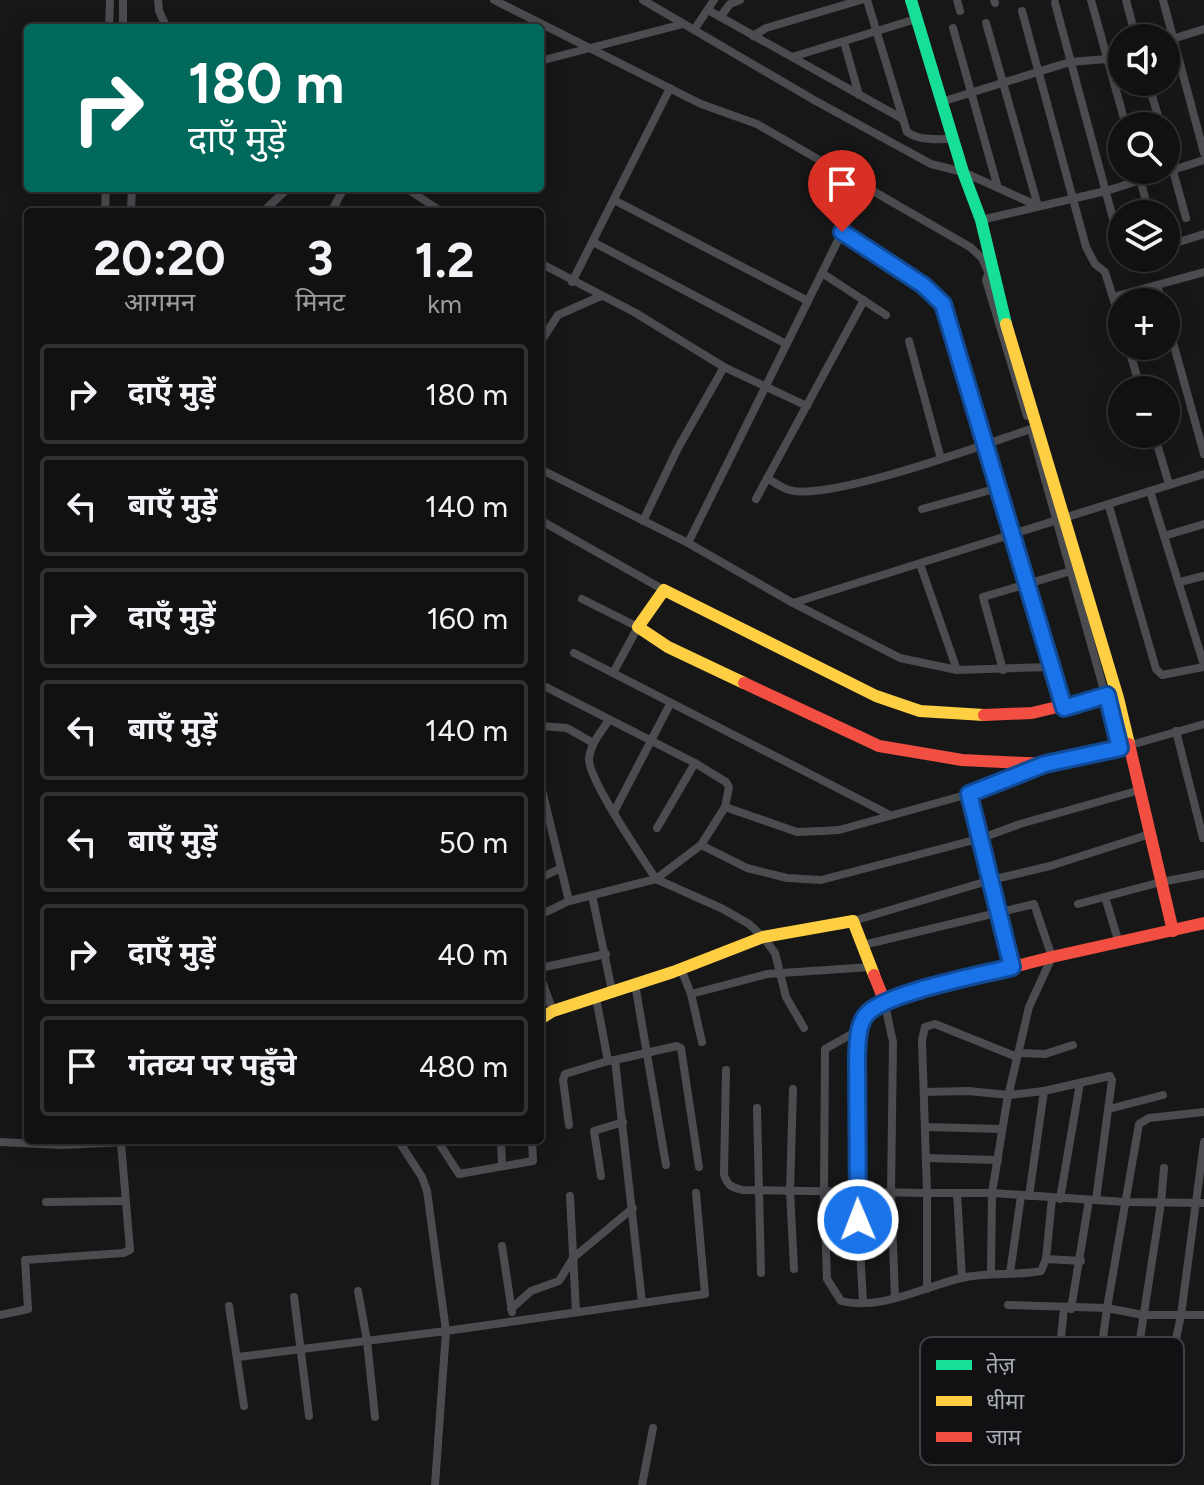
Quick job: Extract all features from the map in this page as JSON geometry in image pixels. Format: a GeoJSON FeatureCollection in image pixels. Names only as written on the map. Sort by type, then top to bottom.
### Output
{"type":"FeatureCollection","features":[{"type":"Feature","properties":{"kind":"street"},"geometry":{"type":"LineString","coordinates":[[109,24],[110,0]]}},
{"type":"Feature","properties":{"kind":"street"},"geometry":{"type":"LineString","coordinates":[[123,0],[123,24]]}},
{"type":"Feature","properties":{"kind":"street"},"geometry":{"type":"LineString","coordinates":[[158,0],[165,24]]}},
{"type":"Feature","properties":{"kind":"street"},"geometry":{"type":"LineString","coordinates":[[494,0],[543,24]]}},
{"type":"Feature","properties":{"kind":"street"},"geometry":{"type":"LineString","coordinates":[[643,0],[931,164],[963,172],[1038,206]]}},
{"type":"Feature","properties":{"kind":"street"},"geometry":{"type":"LineString","coordinates":[[694,30],[714,0]]}},
{"type":"Feature","properties":{"kind":"street"},"geometry":{"type":"LineString","coordinates":[[720,17],[730,4],[740,0]]}},
{"type":"Feature","properties":{"kind":"street"},"geometry":{"type":"LineString","coordinates":[[753,36],[766,28],[861,0]]}},
{"type":"Feature","properties":{"kind":"street"},"geometry":{"type":"LineString","coordinates":[[867,0],[907,132],[913,137],[953,139]]}},
{"type":"Feature","properties":{"kind":"street"},"geometry":{"type":"LineString","coordinates":[[911,0],[963,172],[981,220],[991,274],[1125,747]]}},
{"type":"Feature","properties":{"kind":"street"},"geometry":{"type":"LineString","coordinates":[[957,0],[960,11]]}},
{"type":"Feature","properties":{"kind":"street"},"geometry":{"type":"LineString","coordinates":[[1091,0],[1122,112]]}},
{"type":"Feature","properties":{"kind":"street"},"geometry":{"type":"LineString","coordinates":[[1126,0],[1132,24]]}},
{"type":"Feature","properties":{"kind":"street"},"geometry":{"type":"LineString","coordinates":[[1163,0],[1167,24]]}},
{"type":"Feature","properties":{"kind":"street"},"geometry":{"type":"LineString","coordinates":[[1055,3],[1108,200]]}},
{"type":"Feature","properties":{"kind":"street"},"geometry":{"type":"LineString","coordinates":[[708,10],[901,118]]}},
{"type":"Feature","properties":{"kind":"street"},"geometry":{"type":"LineString","coordinates":[[1022,11],[1086,247],[1095,264],[1105,272],[1110,288]]}},
{"type":"Feature","properties":{"kind":"street"},"geometry":{"type":"LineString","coordinates":[[792,57],[916,19]]}},
{"type":"Feature","properties":{"kind":"street"},"geometry":{"type":"LineString","coordinates":[[986,23],[1038,206]]}},
{"type":"Feature","properties":{"kind":"street"},"geometry":{"type":"LineString","coordinates":[[544,24],[701,104],[757,124],[970,247],[982,258],[991,274]]}},
{"type":"Feature","properties":{"kind":"street"},"geometry":{"type":"LineString","coordinates":[[544,60],[683,24]]}},
{"type":"Feature","properties":{"kind":"street"},"geometry":{"type":"LineString","coordinates":[[953,28],[998,188]]}},
{"type":"Feature","properties":{"kind":"street"},"geometry":{"type":"LineString","coordinates":[[1180,37],[1204,29]]}},
{"type":"Feature","properties":{"kind":"street"},"geometry":{"type":"LineString","coordinates":[[844,42],[859,95]]}},
{"type":"Feature","properties":{"kind":"street"},"geometry":{"type":"LineString","coordinates":[[941,102],[1070,62],[1107,59]]}},
{"type":"Feature","properties":{"kind":"street"},"geometry":{"type":"LineString","coordinates":[[1180,73],[1204,153]]}},
{"type":"Feature","properties":{"kind":"street"},"geometry":{"type":"LineString","coordinates":[[572,282],[670,88]]}},
{"type":"Feature","properties":{"kind":"street"},"geometry":{"type":"LineString","coordinates":[[1180,168],[1204,160]]}},
{"type":"Feature","properties":{"kind":"street"},"geometry":{"type":"LineString","coordinates":[[981,220],[1106,191],[1120,184]]}},
{"type":"Feature","properties":{"kind":"street"},"geometry":{"type":"LineString","coordinates":[[1177,184],[1186,218]]}},
{"type":"Feature","properties":{"kind":"street"},"geometry":{"type":"LineString","coordinates":[[688,543],[865,186]]}},
{"type":"Feature","properties":{"kind":"street"},"geometry":{"type":"LineString","coordinates":[[267,208],[284,192]]}},
{"type":"Feature","properties":{"kind":"street"},"geometry":{"type":"LineString","coordinates":[[412,192],[436,208]]}},
{"type":"Feature","properties":{"kind":"street"},"geometry":{"type":"LineString","coordinates":[[614,200],[808,301]]}},
{"type":"Feature","properties":{"kind":"street"},"geometry":{"type":"LineString","coordinates":[[842,232],[923,285],[940,299],[946,310],[1064,708]]}},
{"type":"Feature","properties":{"kind":"street"},"geometry":{"type":"LineString","coordinates":[[1180,242],[1204,234]]}},
{"type":"Feature","properties":{"kind":"street"},"geometry":{"type":"LineString","coordinates":[[593,242],[786,344]]}},
{"type":"Feature","properties":{"kind":"street"},"geometry":{"type":"LineString","coordinates":[[544,265],[645,318],[724,367],[807,406]]}},
{"type":"Feature","properties":{"kind":"street"},"geometry":{"type":"LineString","coordinates":[[1146,288],[1202,272],[1204,285]]}},
{"type":"Feature","properties":{"kind":"street"},"geometry":{"type":"LineString","coordinates":[[822,273],[886,315]]}},
{"type":"Feature","properties":{"kind":"street"},"geometry":{"type":"LineString","coordinates":[[991,274],[986,280],[1060,519],[1071,571],[1107,695],[1140,790],[1173,931]]}},
{"type":"Feature","properties":{"kind":"street"},"geometry":{"type":"LineString","coordinates":[[544,337],[558,315],[601,296]]}},
{"type":"Feature","properties":{"kind":"street"},"geometry":{"type":"LineString","coordinates":[[756,499],[864,300]]}},
{"type":"Feature","properties":{"kind":"street"},"geometry":{"type":"LineString","coordinates":[[909,341],[941,459]]}},
{"type":"Feature","properties":{"kind":"street"},"geometry":{"type":"LineString","coordinates":[[1179,360],[1201,431],[1204,454]]}},
{"type":"Feature","properties":{"kind":"street"},"geometry":{"type":"LineString","coordinates":[[643,521],[678,448],[724,367]]}},
{"type":"Feature","properties":{"kind":"street"},"geometry":{"type":"LineString","coordinates":[[767,478],[790,491],[855,484],[1031,429]]}},
{"type":"Feature","properties":{"kind":"street"},"geometry":{"type":"LineString","coordinates":[[1158,448],[1169,484]]}},
{"type":"Feature","properties":{"kind":"street"},"geometry":{"type":"LineString","coordinates":[[544,471],[688,543],[793,603],[900,658],[957,670],[1051,667]]}},
{"type":"Feature","properties":{"kind":"street"},"geometry":{"type":"LineString","coordinates":[[793,603],[1204,474]]}},
{"type":"Feature","properties":{"kind":"street"},"geometry":{"type":"LineString","coordinates":[[922,509],[998,488]]}},
{"type":"Feature","properties":{"kind":"street"},"geometry":{"type":"LineString","coordinates":[[1109,506],[1156,669],[1162,675],[1204,666],[1150,491]]}},
{"type":"Feature","properties":{"kind":"street"},"geometry":{"type":"LineString","coordinates":[[544,522],[664,590],[876,696],[920,711],[984,715],[1032,713],[1064,708],[1107,695]]}},
{"type":"Feature","properties":{"kind":"street"},"geometry":{"type":"LineString","coordinates":[[1164,536],[1204,524]]}},
{"type":"Feature","properties":{"kind":"street"},"geometry":{"type":"LineString","coordinates":[[920,564],[957,670]]}},
{"type":"Feature","properties":{"kind":"street"},"geometry":{"type":"LineString","coordinates":[[1003,670],[983,597],[1071,571]]}},
{"type":"Feature","properties":{"kind":"street"},"geometry":{"type":"LineString","coordinates":[[1180,582],[1204,576]]}},
{"type":"Feature","properties":{"kind":"street"},"geometry":{"type":"LineString","coordinates":[[613,673],[638,627],[664,590]]}},
{"type":"Feature","properties":{"kind":"street"},"geometry":{"type":"LineString","coordinates":[[582,599],[638,627],[668,647],[879,746],[992,765],[1045,764]]}},
{"type":"Feature","properties":{"kind":"street"},"geometry":{"type":"LineString","coordinates":[[574,653],[888,814]]}},
{"type":"Feature","properties":{"kind":"street"},"geometry":{"type":"LineString","coordinates":[[544,686],[695,763],[729,787],[725,807],[701,845],[656,879],[569,901],[544,913]]}},
{"type":"Feature","properties":{"kind":"street"},"geometry":{"type":"LineString","coordinates":[[614,812],[670,704]]}},
{"type":"Feature","properties":{"kind":"street"},"geometry":{"type":"LineString","coordinates":[[609,720],[593,743],[589,764],[614,812],[656,879],[723,909],[749,924],[763,937],[775,953],[786,997],[804,1028]]}},
{"type":"Feature","properties":{"kind":"street"},"geometry":{"type":"LineString","coordinates":[[725,807],[797,832],[839,830],[969,794],[1045,764],[1125,747],[1204,724]]}},
{"type":"Feature","properties":{"kind":"street"},"geometry":{"type":"LineString","coordinates":[[544,726],[567,728],[593,743]]}},
{"type":"Feature","properties":{"kind":"street"},"geometry":{"type":"LineString","coordinates":[[1176,731],[1203,838]]}},
{"type":"Feature","properties":{"kind":"street"},"geometry":{"type":"LineString","coordinates":[[657,828],[695,763]]}},
{"type":"Feature","properties":{"kind":"street"},"geometry":{"type":"LineString","coordinates":[[701,845],[747,868],[787,878],[821,880],[982,838],[1140,790]]}},
{"type":"Feature","properties":{"kind":"street"},"geometry":{"type":"LineString","coordinates":[[969,794],[1012,967]]}},
{"type":"Feature","properties":{"kind":"street"},"geometry":{"type":"LineString","coordinates":[[544,798],[569,901]]}},
{"type":"Feature","properties":{"kind":"street"},"geometry":{"type":"LineString","coordinates":[[544,1017],[763,937],[853,921],[1050,866],[1150,834]]}},
{"type":"Feature","properties":{"kind":"street"},"geometry":{"type":"LineString","coordinates":[[544,876],[561,868]]}},
{"type":"Feature","properties":{"kind":"street"},"geometry":{"type":"LineString","coordinates":[[1078,904],[1204,874]]}},
{"type":"Feature","properties":{"kind":"street"},"geometry":{"type":"LineString","coordinates":[[592,895],[612,991]]}},
{"type":"Feature","properties":{"kind":"street"},"geometry":{"type":"LineString","coordinates":[[1105,897],[1119,943]]}},
{"type":"Feature","properties":{"kind":"street"},"geometry":{"type":"LineString","coordinates":[[863,945],[1034,904],[1052,957],[1029,1007],[1002,1129],[992,1193],[991,1274]]}},
{"type":"Feature","properties":{"kind":"street"},"geometry":{"type":"LineString","coordinates":[[853,921],[884,1000],[893,1042],[891,1194],[895,1297]]}},
{"type":"Feature","properties":{"kind":"street"},"geometry":{"type":"LineString","coordinates":[[863,1302],[857,1193],[859,1030],[866,1014],[884,1000],[1052,957],[1204,923]]}},
{"type":"Feature","properties":{"kind":"street"},"geometry":{"type":"LineString","coordinates":[[544,967],[606,954]]}},
{"type":"Feature","properties":{"kind":"street"},"geometry":{"type":"LineString","coordinates":[[691,994],[767,974],[871,967]]}},
{"type":"Feature","properties":{"kind":"street"},"geometry":{"type":"LineString","coordinates":[[681,969],[691,994],[702,1042]]}},
{"type":"Feature","properties":{"kind":"street"},"geometry":{"type":"LineString","coordinates":[[635,984],[666,1165]]}},
{"type":"Feature","properties":{"kind":"street"},"geometry":{"type":"LineString","coordinates":[[544,987],[553,1011]]}},
{"type":"Feature","properties":{"kind":"street"},"geometry":{"type":"LineString","coordinates":[[596,998],[612,1060],[623,1122],[642,1302]]}},
{"type":"Feature","properties":{"kind":"street"},"geometry":{"type":"LineString","coordinates":[[927,1289],[922,1040],[928,1025],[935,1024],[1018,1055],[1045,1054],[1073,1045]]}},
{"type":"Feature","properties":{"kind":"street"},"geometry":{"type":"LineString","coordinates":[[859,1030],[825,1049],[827,1279],[841,1301],[863,1302],[895,1297],[962,1278],[1041,1271],[1046,1259],[1080,1083]]}},
{"type":"Feature","properties":{"kind":"street"},"geometry":{"type":"LineString","coordinates":[[569,1125],[563,1080],[565,1074],[677,1046],[682,1051],[699,1167]]}},
{"type":"Feature","properties":{"kind":"street"},"geometry":{"type":"LineString","coordinates":[[726,1070],[724,1175],[731,1187],[891,1194],[992,1193],[1125,1202],[1200,1203]]}},
{"type":"Feature","properties":{"kind":"street"},"geometry":{"type":"LineString","coordinates":[[924,1092],[968,1091],[1009,1095],[1044,1091],[1110,1076],[1109,1109],[1081,1261],[1063,1337]]}},
{"type":"Feature","properties":{"kind":"street"},"geometry":{"type":"LineString","coordinates":[[793,1089],[790,1191],[794,1269]]}},
{"type":"Feature","properties":{"kind":"street"},"geometry":{"type":"LineString","coordinates":[[1010,1273],[1044,1091]]}},
{"type":"Feature","properties":{"kind":"street"},"geometry":{"type":"LineString","coordinates":[[1109,1109],[1163,1095]]}},
{"type":"Feature","properties":{"kind":"street"},"geometry":{"type":"LineString","coordinates":[[757,1108],[761,1273]]}},
{"type":"Feature","properties":{"kind":"street"},"geometry":{"type":"LineString","coordinates":[[1103,1337],[1139,1124],[1142,1120],[1204,1112]]}},
{"type":"Feature","properties":{"kind":"street"},"geometry":{"type":"LineString","coordinates":[[601,1176],[594,1131],[623,1122]]}},
{"type":"Feature","properties":{"kind":"street"},"geometry":{"type":"LineString","coordinates":[[925,1127],[1002,1129]]}},
{"type":"Feature","properties":{"kind":"street"},"geometry":{"type":"LineString","coordinates":[[0,1142],[24,1143]]}},
{"type":"Feature","properties":{"kind":"street"},"geometry":{"type":"LineString","coordinates":[[1176,1337],[1200,1203],[1204,1142]]}},
{"type":"Feature","properties":{"kind":"street"},"geometry":{"type":"LineString","coordinates":[[41,1144],[92,1144]]}},
{"type":"Feature","properties":{"kind":"street"},"geometry":{"type":"LineString","coordinates":[[0,1315],[28,1309],[25,1260],[130,1250],[121,1144]]}},
{"type":"Feature","properties":{"kind":"street"},"geometry":{"type":"LineString","coordinates":[[401,1144],[427,1191],[446,1331],[435,1485]]}},
{"type":"Feature","properties":{"kind":"street"},"geometry":{"type":"LineString","coordinates":[[440,1144],[459,1174],[533,1161],[532,1144]]}},
{"type":"Feature","properties":{"kind":"street"},"geometry":{"type":"LineString","coordinates":[[501,1144],[502,1165]]}},
{"type":"Feature","properties":{"kind":"street"},"geometry":{"type":"LineString","coordinates":[[926,1158],[998,1160]]}},
{"type":"Feature","properties":{"kind":"street"},"geometry":{"type":"LineString","coordinates":[[1140,1337],[1164,1168]]}},
{"type":"Feature","properties":{"kind":"street"},"geometry":{"type":"LineString","coordinates":[[238,1357],[705,1294],[696,1193]]}},
{"type":"Feature","properties":{"kind":"street"},"geometry":{"type":"LineString","coordinates":[[957,1193],[962,1278]]}},
{"type":"Feature","properties":{"kind":"street"},"geometry":{"type":"LineString","coordinates":[[570,1196],[576,1312]]}},
{"type":"Feature","properties":{"kind":"street"},"geometry":{"type":"LineString","coordinates":[[46,1202],[125,1201]]}},
{"type":"Feature","properties":{"kind":"street"},"geometry":{"type":"LineString","coordinates":[[511,1309],[531,1291],[559,1281],[573,1258],[633,1208]]}},
{"type":"Feature","properties":{"kind":"street"},"geometry":{"type":"LineString","coordinates":[[502,1246],[513,1320]]}},
{"type":"Feature","properties":{"kind":"street"},"geometry":{"type":"LineString","coordinates":[[1046,1259],[1081,1261]]}},
{"type":"Feature","properties":{"kind":"street"},"geometry":{"type":"LineString","coordinates":[[358,1291],[375,1417]]}},
{"type":"Feature","properties":{"kind":"street"},"geometry":{"type":"LineString","coordinates":[[294,1297],[309,1416]]}},
{"type":"Feature","properties":{"kind":"street"},"geometry":{"type":"LineString","coordinates":[[1008,1305],[1107,1308],[1143,1315],[1204,1315]]}},
{"type":"Feature","properties":{"kind":"street"},"geometry":{"type":"LineString","coordinates":[[229,1306],[244,1406]]}},
{"type":"Feature","properties":{"kind":"street"},"geometry":{"type":"LineString","coordinates":[[642,1485],[653,1428]]}},
{"type":"Feature","properties":{"kind":"traffic: fast"},"geometry":{"type":"LineString","coordinates":[[911,0],[963,172],[981,220],[1006,324]]}},
{"type":"Feature","properties":{"kind":"traffic: slow"},"geometry":{"type":"LineString","coordinates":[[1006,324],[1129,744]]}},
{"type":"Feature","properties":{"kind":"traffic: slow"},"geometry":{"type":"LineString","coordinates":[[744,683],[668,647],[638,627],[664,590],[876,696],[920,711],[984,715]]}},
{"type":"Feature","properties":{"kind":"traffic: slow"},"geometry":{"type":"LineString","coordinates":[[544,1017],[763,937],[853,921],[874,975]]}},
{"type":"Feature","properties":{"kind":"traffic: jam"},"geometry":{"type":"LineString","coordinates":[[744,683],[879,746],[962,760],[1045,764]]}},
{"type":"Feature","properties":{"kind":"traffic: jam"},"geometry":{"type":"LineString","coordinates":[[984,715],[1032,713],[1107,695]]}},
{"type":"Feature","properties":{"kind":"traffic: jam"},"geometry":{"type":"LineString","coordinates":[[1129,744],[1173,931]]}},
{"type":"Feature","properties":{"kind":"traffic: jam"},"geometry":{"type":"LineString","coordinates":[[874,975],[884,1000],[1052,957],[1204,923]]}},
{"type":"Feature","properties":{"kind":"route"},"geometry":{"type":"LineString","coordinates":[[842,232],[923,285],[943,304],[1064,708],[1107,695],[1120,748],[1045,764],[969,794],[1012,967],[884,1000],[866,1014],[859,1030],[857,1056],[858,1220]]}}]}
